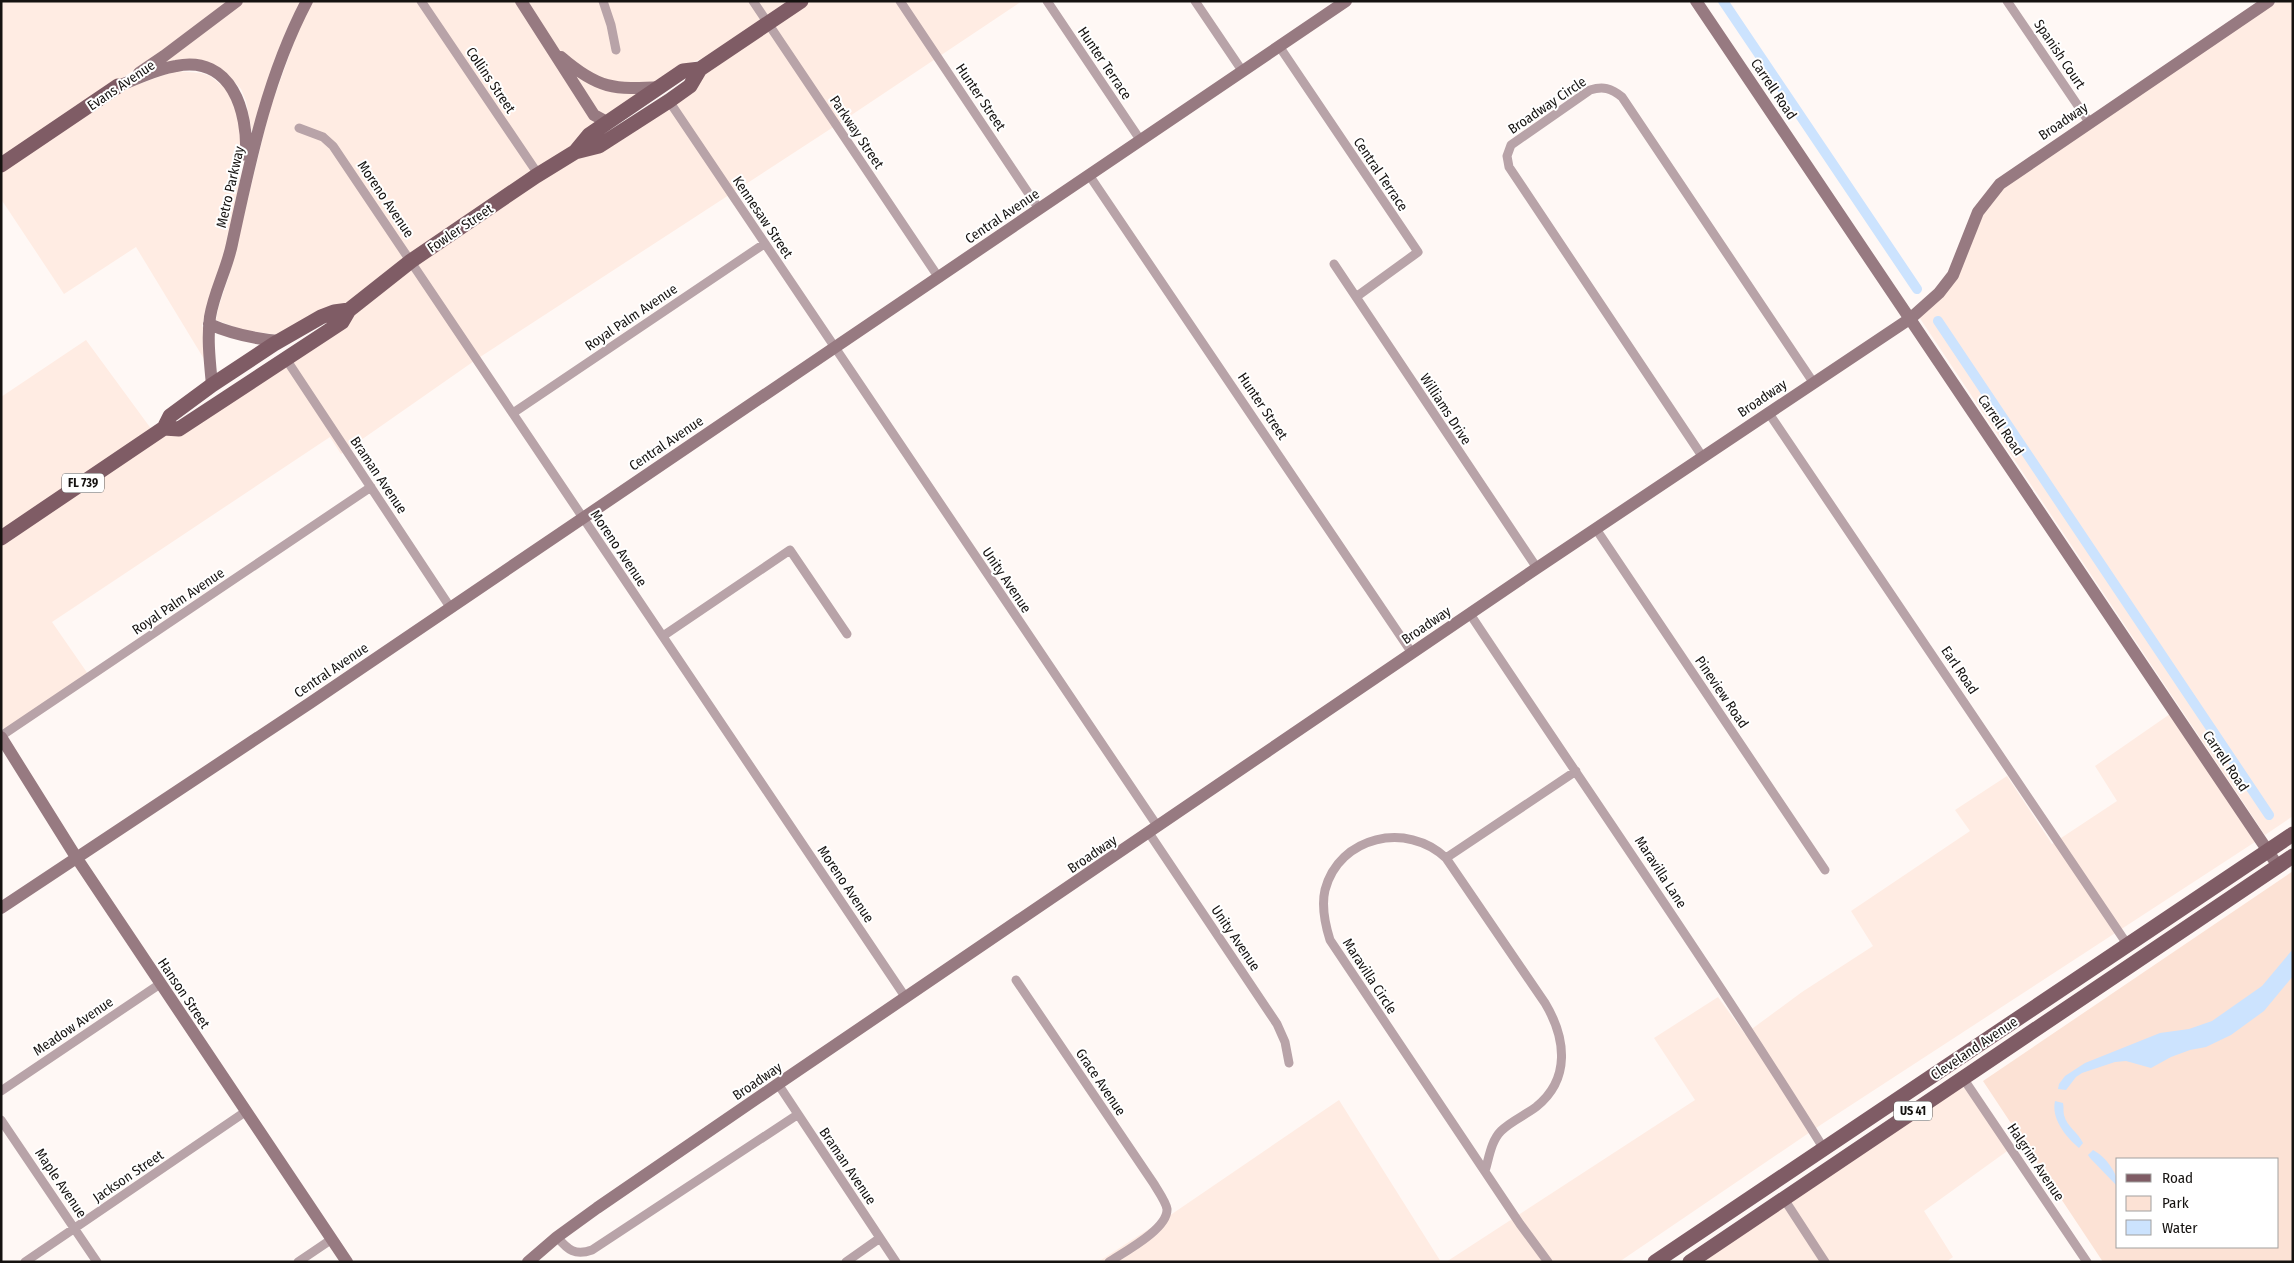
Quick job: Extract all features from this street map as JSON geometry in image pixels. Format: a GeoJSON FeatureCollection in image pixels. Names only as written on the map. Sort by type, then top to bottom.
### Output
{"type":"FeatureCollection","features":[{"type":"Feature","properties":{"kind":"main road","name":"Fowler Street"},"geometry":{"type":"LineString","coordinates":[[1,538],[164,428],[170,416],[212,385],[280,341],[341,311],[538,174],[575,152],[598,146],[620,133],[690,86],[700,69],[802,1]]}},
{"type":"Feature","properties":{"kind":"main road","name":"Fowler Street"},"geometry":{"type":"LineString","coordinates":[[575,152],[589,134],[683,71],[700,69]]}},
{"type":"Feature","properties":{"kind":"main road","name":"Evans Avenue"},"geometry":{"type":"LineString","coordinates":[[1,165],[118,86]]}},
{"type":"Feature","properties":{"kind":"main road"},"geometry":{"type":"LineString","coordinates":[[607,122],[620,133]]}},
{"type":"Feature","properties":{"kind":"main road","name":"Fowler Street"},"geometry":{"type":"LineString","coordinates":[[164,428],[179,429],[286,360],[342,322],[341,311]]}},
{"type":"Feature","properties":{"kind":"main road"},"geometry":{"type":"LineString","coordinates":[[200,415],[212,385]]}},
{"type":"Feature","properties":{"kind":"main road","name":"Cleveland Avenue"},"geometry":{"type":"LineString","coordinates":[[1655,1262],[2293,834]]}},
{"type":"Feature","properties":{"kind":"main road","name":"Cleveland Avenue"},"geometry":{"type":"LineString","coordinates":[[1690,1262],[2293,856]]}},
{"type":"Feature","properties":{"kind":"main road"},"geometry":{"type":"LineString","coordinates":[[1963,1078],[1974,1055],[1989,1038]]}},
{"type":"Feature","properties":{"kind":"main road"},"geometry":{"type":"LineString","coordinates":[[1798,1189],[1824,1149]]}},
{"type":"Feature","properties":{"kind":"street","name":"Evans Avenue"},"geometry":{"type":"LineString","coordinates":[[118,86],[164,56],[237,1]]}},
{"type":"Feature","properties":{"kind":"street","name":"Metro Parkway"},"geometry":{"type":"LineString","coordinates":[[212,385],[209,324],[231,249],[245,180],[263,111],[294,26],[307,1]]}},
{"type":"Feature","properties":{"kind":"street","name":"Collins Street"},"geometry":{"type":"LineString","coordinates":[[421,1],[538,174]]}},
{"type":"Feature","properties":{"kind":"street"},"geometry":{"type":"LineString","coordinates":[[521,1],[594,115],[607,122]]}},
{"type":"Feature","properties":{"kind":"street"},"geometry":{"type":"LineString","coordinates":[[603,1],[611,25],[616,50]]}},
{"type":"Feature","properties":{"kind":"street","name":"Parkway Street"},"geometry":{"type":"LineString","coordinates":[[752,1],[939,278]]}},
{"type":"Feature","properties":{"kind":"street","name":"Hunter Street"},"geometry":{"type":"LineString","coordinates":[[900,1],[1039,209]]}},
{"type":"Feature","properties":{"kind":"street","name":"Hunter Terrace"},"geometry":{"type":"LineString","coordinates":[[1047,1],[1141,141]]}},
{"type":"Feature","properties":{"kind":"street"},"geometry":{"type":"LineString","coordinates":[[1195,1],[1243,72]]}},
{"type":"Feature","properties":{"kind":"street","name":"Carrell Road"},"geometry":{"type":"LineString","coordinates":[[1696,1],[2278,866]]}},
{"type":"Feature","properties":{"kind":"street","name":"Spanish Court"},"geometry":{"type":"LineString","coordinates":[[2007,1],[2089,122]]}},
{"type":"Feature","properties":{"kind":"street","name":"Broadway"},"geometry":{"type":"LineString","coordinates":[[528,1262],[557,1236],[778,1084],[1702,456],[1911,318],[1940,293],[1950,279],[1958,264],[1978,212],[2000,184],[2269,1]]}},
{"type":"Feature","properties":{"kind":"street","name":"Central Avenue"},"geometry":{"type":"LineString","coordinates":[[1,908],[302,708],[450,606],[939,278],[1243,72],[1342,2]]}},
{"type":"Feature","properties":{"kind":"street","name":"Central Terrace"},"geometry":{"type":"LineString","coordinates":[[1279,46],[1418,252],[1356,296]]}},
{"type":"Feature","properties":{"kind":"street"},"geometry":{"type":"LineString","coordinates":[[550,47],[592,80],[610,87],[628,89],[661,87]]}},
{"type":"Feature","properties":{"kind":"street"},"geometry":{"type":"LineString","coordinates":[[118,86],[165,69],[184,65],[204,68],[222,77],[236,93],[244,114],[247,141],[245,180]]}},
{"type":"Feature","properties":{"kind":"street","name":"Broadway Circle"},"geometry":{"type":"LineString","coordinates":[[1702,456],[1509,167],[1507,156],[1511,145],[1551,116],[1590,90],[1601,87],[1613,89],[1622,97],[1813,382]]}},
{"type":"Feature","properties":{"kind":"street","name":"Kennesaw Street"},"geometry":{"type":"LineString","coordinates":[[669,101],[834,348]]}},
{"type":"Feature","properties":{"kind":"street","name":"Moreno Avenue"},"geometry":{"type":"LineString","coordinates":[[299,128],[323,137],[333,146],[906,998]]}},
{"type":"Feature","properties":{"kind":"street","name":"Hunter Street"},"geometry":{"type":"LineString","coordinates":[[1090,175],[1412,653]]}},
{"type":"Feature","properties":{"kind":"street","name":"Royal Palm Avenue"},"geometry":{"type":"LineString","coordinates":[[513,413],[764,244]]}},
{"type":"Feature","properties":{"kind":"street","name":"Williams Drive"},"geometry":{"type":"LineString","coordinates":[[1334,264],[1537,568]]}},
{"type":"Feature","properties":{"kind":"street"},"geometry":{"type":"LineString","coordinates":[[209,324],[233,333],[280,341]]}},
{"type":"Feature","properties":{"kind":"street","name":"Unity Avenue"},"geometry":{"type":"LineString","coordinates":[[834,348],[1154,830],[1277,1024],[1285,1042],[1289,1063]]}},
{"type":"Feature","properties":{"kind":"street","name":"Braman Avenue"},"geometry":{"type":"LineString","coordinates":[[286,360],[450,606]]}},
{"type":"Feature","properties":{"kind":"street","name":"Earl Road"},"geometry":{"type":"LineString","coordinates":[[1768,412],[2127,944]]}},
{"type":"Feature","properties":{"kind":"street","name":"Royal Palm Avenue"},"geometry":{"type":"LineString","coordinates":[[1,736],[370,487]]}},
{"type":"Feature","properties":{"kind":"street","name":"Pineview Road"},"geometry":{"type":"LineString","coordinates":[[1596,529],[1825,870]]}},
{"type":"Feature","properties":{"kind":"street"},"geometry":{"type":"LineString","coordinates":[[663,636],[790,550],[847,634]]}},
{"type":"Feature","properties":{"kind":"street","name":"Maravilla Lane"},"geometry":{"type":"LineString","coordinates":[[1470,614],[1772,1065],[1824,1149]]}},
{"type":"Feature","properties":{"kind":"street","name":"Hanson Street"},"geometry":{"type":"LineString","coordinates":[[1,736],[76,857],[245,1112],[348,1262]]}},
{"type":"Feature","properties":{"kind":"street"},"geometry":{"type":"LineString","coordinates":[[1446,858],[1576,771]]}},
{"type":"Feature","properties":{"kind":"street","name":"Maravilla Circle"},"geometry":{"type":"LineString","coordinates":[[1485,1171],[1499,1133],[1510,1123],[1534,1109],[1552,1090],[1561,1065],[1561,1036],[1545,1002],[1446,858],[1431,846],[1409,838],[1389,837],[1368,842],[1349,853],[1334,870],[1324,892],[1326,929],[1335,950],[1485,1171],[1548,1262]]}},
{"type":"Feature","properties":{"kind":"street","name":"Grace Avenue"},"geometry":{"type":"LineString","coordinates":[[1016,980],[1154,1184],[1167,1208],[1165,1219],[1161,1224],[1110,1262]]}},
{"type":"Feature","properties":{"kind":"street","name":"Meadow Avenue"},"geometry":{"type":"LineString","coordinates":[[1,1091],[160,984]]}},
{"type":"Feature","properties":{"kind":"street","name":"Halgrim Avenue"},"geometry":{"type":"LineString","coordinates":[[1963,1078],[2087,1262]]}},
{"type":"Feature","properties":{"kind":"street","name":"Braman Avenue"},"geometry":{"type":"LineString","coordinates":[[778,1084],[896,1262]]}},
{"type":"Feature","properties":{"kind":"street","name":"Jackson Street"},"geometry":{"type":"LineString","coordinates":[[25,1262],[245,1112]]}},
{"type":"Feature","properties":{"kind":"street"},"geometry":{"type":"LineString","coordinates":[[557,1236],[573,1252],[582,1254],[592,1250],[797,1115]]}},
{"type":"Feature","properties":{"kind":"street","name":"Maple Avenue"},"geometry":{"type":"LineString","coordinates":[[1,1120],[98,1262]]}},
{"type":"Feature","properties":{"kind":"street"},"geometry":{"type":"LineString","coordinates":[[1784,1198],[1825,1262]]}},
{"type":"Feature","properties":{"kind":"street"},"geometry":{"type":"LineString","coordinates":[[846,1262],[880,1238]]}},
{"type":"Feature","properties":{"kind":"street"},"geometry":{"type":"LineString","coordinates":[[298,1262],[332,1240]]}},
{"type":"Feature","properties":{"kind":"shaded area"},"geometry":{"type":"Polygon","coordinates":[[[1,1],[229,1],[161,52],[1,159],[1,1]]]}},
{"type":"Feature","properties":{"kind":"shaded area"},"geometry":{"type":"Polygon","coordinates":[[[245,1],[301,1],[289,24],[274,62],[252,132],[246,101],[241,89],[226,73],[194,60],[183,59],[162,64],[245,1]]]}},
{"type":"Feature","properties":{"kind":"shaded area"},"geometry":{"type":"Polygon","coordinates":[[[313,1],[792,1],[706,57],[680,67],[572,147],[348,304],[336,306],[333,304],[279,335],[243,330],[216,320],[218,309],[231,269],[269,112],[299,28],[313,1]]]}},
{"type":"Feature","properties":{"kind":"shaded area"},"geometry":{"type":"Polygon","coordinates":[[[811,1],[1022,1],[838,124],[477,359],[341,454],[330,437],[52,622],[88,674],[4,730],[1,725],[1,544],[164,434],[352,315],[414,266],[811,1]]]}},
{"type":"Feature","properties":{"kind":"shaded area"},"geometry":{"type":"Polygon","coordinates":[[[2278,1],[2293,1],[2293,816],[2265,835],[1919,317],[1958,277],[1983,214],[2004,188],[2278,1]]]}},
{"type":"Feature","properties":{"kind":"shaded area"},"geometry":{"type":"Polygon","coordinates":[[[175,71],[201,73],[210,76],[225,88],[236,106],[241,142],[240,180],[226,248],[202,326],[204,328],[204,359],[136,247],[64,294],[1,199],[1,171],[120,91],[175,71]]]}},
{"type":"Feature","properties":{"kind":"shaded area"},"geometry":{"type":"Polygon","coordinates":[[[86,340],[152,430],[1,531],[1,397],[86,340]]]}},
{"type":"Feature","properties":{"kind":"shaded area"},"geometry":{"type":"Polygon","coordinates":[[[2170,714],[2255,842],[1822,1124],[1619,1262],[1446,1262],[1695,1100],[1654,1038],[1718,997],[1745,1034],[1802,992],[1873,946],[1851,911],[1970,831],[1955,810],[2007,776],[2052,844],[2117,801],[2095,766],[2170,714]]]}},
{"type":"Feature","properties":{"kind":"shaded area"},"geometry":{"type":"Polygon","coordinates":[[[1965,1084],[2010,1149],[1924,1211],[1953,1257],[1946,1262],[1700,1262],[1965,1084]]]}},
{"type":"Feature","properties":{"kind":"shaded area"},"geometry":{"type":"Polygon","coordinates":[[[1339,1100],[1441,1262],[1098,1262],[1169,1216],[1339,1100]]]}},
{"type":"Feature","properties":{"kind":"green space"},"geometry":{"type":"Polygon","coordinates":[[[2293,871],[2293,1262],[2103,1262],[1983,1081],[2293,871]]]}},
{"type":"Feature","properties":{"kind":"water"},"geometry":{"type":"Polygon","coordinates":[[[2293,949],[2293,976],[2264,1011],[2231,1035],[2206,1047],[2190,1050],[2171,1057],[2151,1068],[2126,1061],[2115,1062],[2082,1073],[2076,1077],[2066,1090],[2058,1089],[2065,1076],[2085,1063],[2160,1033],[2189,1029],[2212,1021],[2262,986],[2293,949]]]}},
{"type":"Feature","properties":{"kind":"water"},"geometry":{"type":"Polygon","coordinates":[[[2055,1101],[2063,1103],[2065,1119],[2083,1143],[2079,1148],[2069,1139],[2057,1121],[2054,1108],[2055,1101]]]}},
{"type":"Feature","properties":{"kind":"water"},"geometry":{"type":"Polygon","coordinates":[[[2093,1150],[2102,1157],[2116,1176],[2116,1185],[2090,1158],[2088,1155],[2093,1150]]]}},
{"type":"Feature","properties":{"kind":"waterway"},"geometry":{"type":"LineString","coordinates":[[1723,1],[1917,289]]}},
{"type":"Feature","properties":{"kind":"waterway"},"geometry":{"type":"LineString","coordinates":[[1938,321],[2269,815]]}}]}
